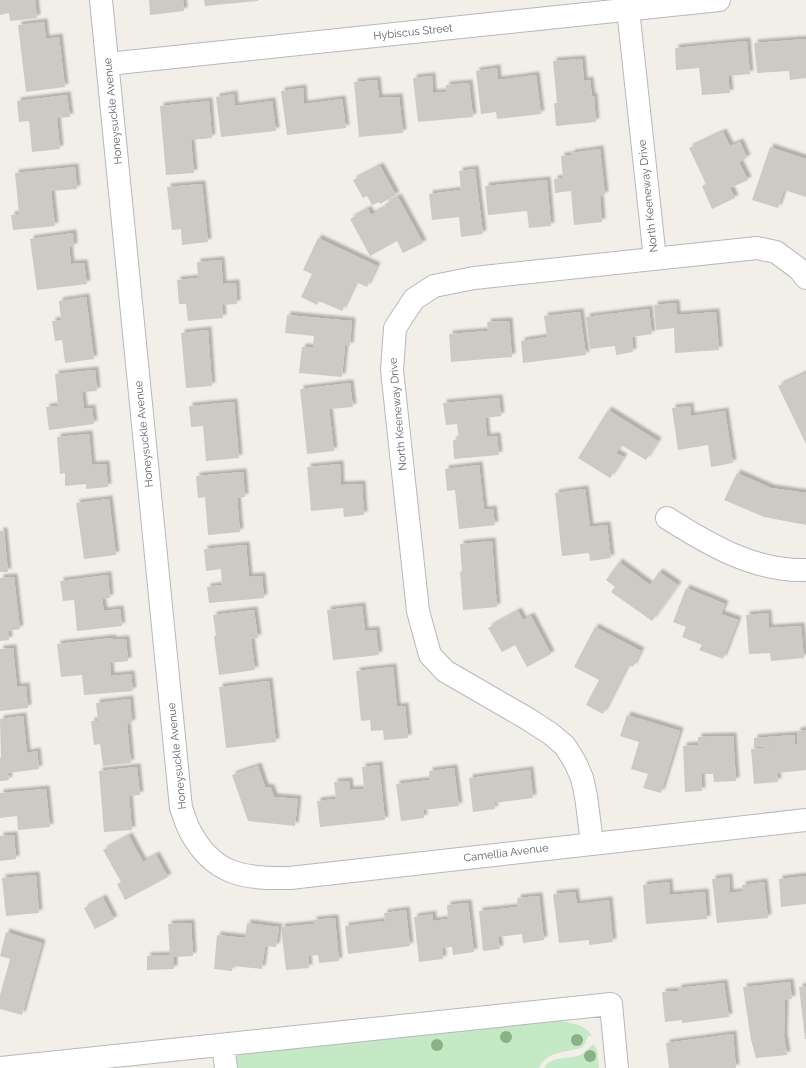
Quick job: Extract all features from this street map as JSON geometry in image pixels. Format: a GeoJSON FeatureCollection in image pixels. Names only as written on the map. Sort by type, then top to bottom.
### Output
{"type":"FeatureCollection","features":[{"type":"Feature","properties":{"kind":"street","name":"Honeysuckle Avenue"},"geometry":{"type":"LineString","coordinates":[[101,0],[181,808],[189,830],[198,846],[210,859]]}},
{"type":"Feature","properties":{"kind":"street","name":"Hybiscus Street"},"geometry":{"type":"LineString","coordinates":[[108,64],[628,5],[719,0]]}},
{"type":"Feature","properties":{"kind":"street","name":"North Keeneway Drive"},"geometry":{"type":"LineString","coordinates":[[592,843],[586,796],[582,778],[575,762],[565,746],[551,734],[528,719],[445,671],[430,655],[418,611],[392,370],[393,343],[395,328],[402,315],[414,299],[434,286],[474,278],[655,259],[628,5]]}},
{"type":"Feature","properties":{"kind":"street"},"geometry":{"type":"LineString","coordinates":[[655,259],[757,248],[776,252],[799,269],[806,278]]}},
{"type":"Feature","properties":{"kind":"street"},"geometry":{"type":"LineString","coordinates":[[667,518],[704,542],[741,558],[770,568],[806,570]]}},
{"type":"Feature","properties":{"kind":"street","name":"Camellia Avenue"},"geometry":{"type":"LineString","coordinates":[[210,859],[228,871],[248,876],[290,878],[806,820]]}},
{"type":"Feature","properties":{"kind":"street"},"geometry":{"type":"LineString","coordinates":[[0,1068],[148,1060],[223,1045],[611,1004],[618,1068]]}},
{"type":"Feature","properties":{"kind":"street"},"geometry":{"type":"LineString","coordinates":[[223,1045],[226,1068]]}},
{"type":"Feature","properties":{"kind":"green space"},"geometry":{"type":"Polygon","coordinates":[[[558,1021],[573,1023],[586,1029],[592,1036],[588,1036],[583,1047],[552,1055],[543,1062],[539,1068],[232,1068],[235,1053],[519,1023],[558,1021]]]}},
{"type":"Feature","properties":{"kind":"green space"},"geometry":{"type":"Polygon","coordinates":[[[594,1044],[597,1050],[599,1068],[544,1068],[547,1064],[556,1059],[582,1054],[594,1044]]]}},
{"type":"Feature","properties":{"kind":"building"},"geometry":{"type":"Polygon","coordinates":[[[0,0],[35,0],[37,18],[10,21],[9,13],[0,15],[0,0]]]}},
{"type":"Feature","properties":{"kind":"building"},"geometry":{"type":"Polygon","coordinates":[[[149,0],[183,0],[184,11],[150,15],[149,0]]]}},
{"type":"Feature","properties":{"kind":"building"},"geometry":{"type":"Polygon","coordinates":[[[204,0],[258,0],[258,1],[205,6],[204,0]]]}},
{"type":"Feature","properties":{"kind":"building"},"geometry":{"type":"Polygon","coordinates":[[[44,22],[46,39],[59,37],[65,87],[26,92],[18,25],[44,22]]]}},
{"type":"Feature","properties":{"kind":"building"},"geometry":{"type":"Polygon","coordinates":[[[806,39],[806,78],[790,80],[789,71],[757,73],[754,43],[806,39]]]}},
{"type":"Feature","properties":{"kind":"building"},"geometry":{"type":"Polygon","coordinates":[[[747,41],[750,74],[728,76],[730,93],[702,95],[699,68],[676,70],[675,48],[747,41]]]}},
{"type":"Feature","properties":{"kind":"building"},"geometry":{"type":"Polygon","coordinates":[[[582,59],[584,81],[590,80],[592,97],[594,96],[596,122],[556,126],[554,103],[557,103],[553,61],[582,59]]]}},
{"type":"Feature","properties":{"kind":"building"},"geometry":{"type":"Polygon","coordinates":[[[497,68],[498,80],[536,75],[541,114],[497,119],[496,112],[481,114],[476,71],[497,68]]]}},
{"type":"Feature","properties":{"kind":"building"},"geometry":{"type":"Polygon","coordinates":[[[432,76],[433,93],[446,92],[446,85],[469,83],[473,117],[418,122],[413,78],[432,76]]]}},
{"type":"Feature","properties":{"kind":"building"},"geometry":{"type":"Polygon","coordinates":[[[377,80],[379,98],[399,97],[403,133],[359,137],[354,82],[377,80]]]}},
{"type":"Feature","properties":{"kind":"building"},"geometry":{"type":"Polygon","coordinates":[[[303,88],[304,104],[342,99],[346,128],[287,135],[281,91],[303,88]]]}},
{"type":"Feature","properties":{"kind":"building"},"geometry":{"type":"Polygon","coordinates":[[[234,94],[235,106],[272,101],[276,131],[221,137],[216,97],[234,94]]]}},
{"type":"Feature","properties":{"kind":"building"},"geometry":{"type":"Polygon","coordinates":[[[67,95],[70,117],[57,118],[60,149],[32,152],[29,121],[19,122],[17,101],[67,95]]]}},
{"type":"Feature","properties":{"kind":"building"},"geometry":{"type":"Polygon","coordinates":[[[209,101],[212,138],[191,140],[194,173],[166,175],[160,106],[209,101]]]}},
{"type":"Feature","properties":{"kind":"building"},"geometry":{"type":"Polygon","coordinates":[[[723,132],[730,146],[740,142],[747,158],[739,162],[748,180],[730,188],[735,198],[712,209],[702,186],[706,184],[689,148],[723,132]]]}},
{"type":"Feature","properties":{"kind":"building"},"geometry":{"type":"Polygon","coordinates":[[[770,147],[806,159],[806,197],[784,190],[778,208],[752,200],[770,147]]]}},
{"type":"Feature","properties":{"kind":"building"},"geometry":{"type":"Polygon","coordinates":[[[600,149],[605,195],[600,196],[602,222],[574,225],[571,191],[555,193],[554,179],[563,178],[561,156],[600,149]]]}},
{"type":"Feature","properties":{"kind":"building"},"geometry":{"type":"Polygon","coordinates":[[[380,166],[396,195],[380,204],[379,202],[372,205],[367,196],[363,198],[353,180],[380,166]]]}},
{"type":"Feature","properties":{"kind":"building"},"geometry":{"type":"Polygon","coordinates":[[[75,167],[77,189],[51,191],[55,226],[13,230],[11,215],[19,214],[15,173],[75,167]]]}},
{"type":"Feature","properties":{"kind":"building"},"geometry":{"type":"Polygon","coordinates":[[[475,169],[483,234],[461,237],[459,217],[432,220],[429,194],[461,190],[459,171],[475,169]]]}},
{"type":"Feature","properties":{"kind":"building"},"geometry":{"type":"Polygon","coordinates":[[[547,180],[551,226],[529,228],[527,211],[488,215],[485,186],[547,180]]]}},
{"type":"Feature","properties":{"kind":"building"},"geometry":{"type":"Polygon","coordinates":[[[202,184],[208,242],[182,245],[181,229],[172,230],[167,187],[202,184]]]}},
{"type":"Feature","properties":{"kind":"building"},"geometry":{"type":"Polygon","coordinates":[[[398,197],[423,243],[403,253],[397,241],[370,256],[350,219],[368,209],[371,215],[386,207],[385,204],[398,197]]]}},
{"type":"Feature","properties":{"kind":"building"},"geometry":{"type":"Polygon","coordinates":[[[73,233],[74,247],[69,247],[71,264],[84,263],[87,284],[37,290],[30,239],[73,233]]]}},
{"type":"Feature","properties":{"kind":"building"},"geometry":{"type":"Polygon","coordinates":[[[318,238],[377,266],[367,287],[356,282],[342,311],[319,301],[317,305],[301,297],[312,274],[303,270],[318,238]]]}},
{"type":"Feature","properties":{"kind":"building"},"geometry":{"type":"Polygon","coordinates":[[[221,260],[223,284],[236,283],[237,304],[222,305],[223,318],[188,321],[186,304],[179,304],[177,280],[198,278],[197,262],[221,260]]]}},
{"type":"Feature","properties":{"kind":"building"},"geometry":{"type":"Polygon","coordinates":[[[86,297],[94,359],[65,363],[62,340],[55,341],[52,321],[61,320],[59,301],[86,297]]]}},
{"type":"Feature","properties":{"kind":"building"},"geometry":{"type":"Polygon","coordinates":[[[676,303],[677,315],[716,312],[719,350],[675,353],[674,328],[656,330],[654,305],[676,303]]]}},
{"type":"Feature","properties":{"kind":"building"},"geometry":{"type":"Polygon","coordinates":[[[649,309],[652,334],[632,337],[633,352],[616,355],[615,346],[590,349],[586,317],[649,309]]]}},
{"type":"Feature","properties":{"kind":"building"},"geometry":{"type":"Polygon","coordinates":[[[580,312],[586,355],[523,363],[521,341],[547,337],[544,316],[580,312]]]}},
{"type":"Feature","properties":{"kind":"building"},"geometry":{"type":"Polygon","coordinates":[[[287,315],[352,321],[350,346],[345,346],[342,377],[299,373],[302,347],[313,348],[314,336],[285,333],[287,315]]]}},
{"type":"Feature","properties":{"kind":"building"},"geometry":{"type":"Polygon","coordinates":[[[509,321],[512,357],[451,362],[449,334],[488,331],[487,322],[509,321]]]}},
{"type":"Feature","properties":{"kind":"building"},"geometry":{"type":"Polygon","coordinates":[[[208,330],[212,386],[186,388],[181,333],[208,330]]]}},
{"type":"Feature","properties":{"kind":"building"},"geometry":{"type":"Polygon","coordinates":[[[95,370],[97,391],[82,392],[84,409],[92,408],[94,424],[49,430],[46,407],[58,406],[55,374],[95,370]]]}},
{"type":"Feature","properties":{"kind":"building"},"geometry":{"type":"Polygon","coordinates":[[[806,373],[806,444],[778,386],[806,373]]]}},
{"type":"Feature","properties":{"kind":"building"},"geometry":{"type":"Polygon","coordinates":[[[350,383],[353,407],[329,409],[334,451],[307,454],[300,389],[350,383]]]}},
{"type":"Feature","properties":{"kind":"building"},"geometry":{"type":"Polygon","coordinates":[[[499,398],[501,416],[485,418],[487,437],[497,436],[499,455],[454,459],[453,440],[459,439],[457,424],[446,425],[443,403],[499,398]]]}},
{"type":"Feature","properties":{"kind":"building"},"geometry":{"type":"Polygon","coordinates":[[[234,402],[239,458],[206,461],[203,426],[191,427],[189,406],[234,402]]]}},
{"type":"Feature","properties":{"kind":"building"},"geometry":{"type":"Polygon","coordinates":[[[690,406],[691,416],[725,411],[733,463],[711,467],[708,445],[678,450],[672,408],[690,406]]]}},
{"type":"Feature","properties":{"kind":"building"},"geometry":{"type":"Polygon","coordinates":[[[608,410],[658,441],[646,460],[621,445],[616,453],[624,457],[610,478],[578,458],[608,410]]]}},
{"type":"Feature","properties":{"kind":"building"},"geometry":{"type":"Polygon","coordinates":[[[89,434],[92,465],[106,464],[108,487],[86,489],[86,484],[65,486],[65,473],[60,474],[57,437],[89,434]]]}},
{"type":"Feature","properties":{"kind":"building"},"geometry":{"type":"Polygon","coordinates":[[[340,464],[341,485],[362,484],[364,515],[344,517],[343,508],[311,511],[307,467],[340,464]]]}},
{"type":"Feature","properties":{"kind":"building"},"geometry":{"type":"Polygon","coordinates":[[[479,465],[484,510],[493,509],[495,525],[459,529],[455,490],[447,491],[445,469],[479,465]]]}},
{"type":"Feature","properties":{"kind":"building"},"geometry":{"type":"Polygon","coordinates":[[[243,472],[245,497],[237,498],[240,532],[208,535],[205,497],[198,498],[196,476],[243,472]]]}},
{"type":"Feature","properties":{"kind":"building"},"geometry":{"type":"Polygon","coordinates":[[[737,473],[771,488],[806,493],[806,525],[764,517],[724,500],[737,473]]]}},
{"type":"Feature","properties":{"kind":"building"},"geometry":{"type":"Polygon","coordinates":[[[585,489],[590,527],[607,525],[611,558],[590,561],[589,553],[562,556],[555,493],[585,489]]]}},
{"type":"Feature","properties":{"kind":"building"},"geometry":{"type":"Polygon","coordinates":[[[109,499],[116,555],[84,559],[76,503],[109,499]]]}},
{"type":"Feature","properties":{"kind":"building"},"geometry":{"type":"Polygon","coordinates":[[[0,531],[4,531],[8,572],[0,572],[0,531]]]}},
{"type":"Feature","properties":{"kind":"building"},"geometry":{"type":"Polygon","coordinates":[[[492,541],[497,607],[463,610],[460,572],[462,571],[460,544],[492,541]]]}},
{"type":"Feature","properties":{"kind":"building"},"geometry":{"type":"Polygon","coordinates":[[[246,545],[249,577],[262,576],[264,598],[209,603],[207,587],[222,585],[221,569],[206,571],[204,549],[246,545]]]}},
{"type":"Feature","properties":{"kind":"building"},"geometry":{"type":"Polygon","coordinates":[[[619,562],[650,585],[659,572],[678,585],[652,621],[611,592],[615,587],[606,580],[619,562]]]}},
{"type":"Feature","properties":{"kind":"building"},"geometry":{"type":"Polygon","coordinates":[[[108,575],[110,598],[102,599],[104,611],[120,609],[122,626],[77,631],[74,600],[63,601],[60,581],[108,575]]]}},
{"type":"Feature","properties":{"kind":"building"},"geometry":{"type":"Polygon","coordinates":[[[14,577],[20,629],[8,631],[9,640],[0,641],[0,578],[14,577]]]}},
{"type":"Feature","properties":{"kind":"building"},"geometry":{"type":"Polygon","coordinates":[[[686,588],[725,604],[721,614],[738,620],[723,659],[699,650],[702,645],[682,637],[686,627],[673,622],[686,588]]]}},
{"type":"Feature","properties":{"kind":"building"},"geometry":{"type":"Polygon","coordinates":[[[362,606],[365,631],[376,630],[379,655],[333,660],[327,610],[362,606]]]}},
{"type":"Feature","properties":{"kind":"building"},"geometry":{"type":"Polygon","coordinates":[[[254,610],[258,638],[251,639],[255,670],[219,675],[213,615],[254,610]]]}},
{"type":"Feature","properties":{"kind":"building"},"geometry":{"type":"Polygon","coordinates":[[[518,611],[523,620],[531,616],[551,654],[527,667],[515,645],[502,652],[488,628],[518,611]]]}},
{"type":"Feature","properties":{"kind":"building"},"geometry":{"type":"Polygon","coordinates":[[[768,613],[769,628],[801,626],[804,658],[771,661],[770,653],[749,654],[746,615],[768,613]]]}},
{"type":"Feature","properties":{"kind":"building"},"geometry":{"type":"Polygon","coordinates":[[[595,627],[641,651],[633,667],[628,665],[603,714],[586,705],[599,680],[574,667],[595,627]]]}},
{"type":"Feature","properties":{"kind":"building"},"geometry":{"type":"Polygon","coordinates":[[[112,638],[113,640],[126,639],[128,661],[110,663],[111,676],[131,674],[133,691],[84,695],[82,675],[61,677],[57,644],[112,638]]]}},
{"type":"Feature","properties":{"kind":"building"},"geometry":{"type":"Polygon","coordinates":[[[13,648],[17,687],[26,686],[28,708],[0,711],[0,649],[13,648]]]}},
{"type":"Feature","properties":{"kind":"building"},"geometry":{"type":"Polygon","coordinates":[[[393,667],[397,707],[405,706],[408,738],[384,740],[383,730],[371,731],[370,720],[361,721],[356,671],[393,667]]]}},
{"type":"Feature","properties":{"kind":"building"},"geometry":{"type":"Polygon","coordinates":[[[269,681],[276,742],[226,748],[219,687],[269,681]]]}},
{"type":"Feature","properties":{"kind":"building"},"geometry":{"type":"Polygon","coordinates":[[[130,699],[132,723],[127,724],[131,763],[103,766],[100,744],[94,745],[91,721],[98,721],[96,703],[130,699]]]}},
{"type":"Feature","properties":{"kind":"building"},"geometry":{"type":"Polygon","coordinates":[[[627,715],[680,731],[661,793],[643,788],[648,774],[631,769],[639,742],[620,736],[627,715]]]}},
{"type":"Feature","properties":{"kind":"building"},"geometry":{"type":"Polygon","coordinates":[[[23,716],[27,753],[37,751],[39,769],[8,773],[9,780],[0,781],[0,719],[23,716]]]}},
{"type":"Feature","properties":{"kind":"building"},"geometry":{"type":"Polygon","coordinates":[[[806,730],[806,770],[777,773],[778,782],[754,784],[751,749],[792,745],[754,747],[754,738],[795,735],[795,744],[798,744],[797,731],[806,730]]]}},
{"type":"Feature","properties":{"kind":"building"},"geometry":{"type":"Polygon","coordinates":[[[733,736],[736,781],[714,782],[713,774],[701,774],[702,791],[685,792],[683,746],[698,745],[698,737],[733,736]]]}},
{"type":"Feature","properties":{"kind":"building"},"geometry":{"type":"Polygon","coordinates":[[[379,765],[385,820],[320,827],[317,801],[336,799],[334,782],[349,781],[350,790],[364,789],[362,767],[379,765]]]}},
{"type":"Feature","properties":{"kind":"building"},"geometry":{"type":"Polygon","coordinates":[[[258,766],[265,787],[271,788],[274,797],[298,799],[295,826],[248,821],[232,775],[258,766]]]}},
{"type":"Feature","properties":{"kind":"building"},"geometry":{"type":"Polygon","coordinates":[[[137,767],[140,795],[129,796],[132,830],[104,832],[99,771],[137,767]]]}},
{"type":"Feature","properties":{"kind":"building"},"geometry":{"type":"Polygon","coordinates":[[[454,768],[459,806],[423,810],[424,818],[401,821],[396,784],[430,780],[429,771],[454,768]]]}},
{"type":"Feature","properties":{"kind":"building"},"geometry":{"type":"Polygon","coordinates":[[[530,770],[533,798],[494,803],[495,809],[473,812],[469,778],[530,770]]]}},
{"type":"Feature","properties":{"kind":"building"},"geometry":{"type":"Polygon","coordinates":[[[46,789],[50,827],[18,830],[17,816],[0,818],[0,793],[46,789]]]}},
{"type":"Feature","properties":{"kind":"building"},"geometry":{"type":"Polygon","coordinates":[[[14,835],[16,859],[0,861],[0,836],[14,835]]]}},
{"type":"Feature","properties":{"kind":"building"},"geometry":{"type":"Polygon","coordinates":[[[129,836],[143,862],[156,855],[168,877],[125,900],[117,884],[121,882],[103,850],[129,836]]]}},
{"type":"Feature","properties":{"kind":"building"},"geometry":{"type":"Polygon","coordinates":[[[36,875],[39,913],[6,916],[2,878],[36,875]]]}},
{"type":"Feature","properties":{"kind":"building"},"geometry":{"type":"Polygon","coordinates":[[[806,876],[806,904],[781,907],[779,879],[806,876]]]}},
{"type":"Feature","properties":{"kind":"building"},"geometry":{"type":"Polygon","coordinates":[[[729,877],[730,893],[743,891],[742,885],[764,882],[768,918],[717,923],[712,879],[729,877]]]}},
{"type":"Feature","properties":{"kind":"building"},"geometry":{"type":"Polygon","coordinates":[[[669,882],[670,895],[705,892],[707,919],[646,924],[643,885],[669,882]]]}},
{"type":"Feature","properties":{"kind":"building"},"geometry":{"type":"Polygon","coordinates":[[[575,892],[577,904],[609,900],[613,942],[589,945],[589,940],[559,943],[553,894],[575,892]]]}},
{"type":"Feature","properties":{"kind":"building"},"geometry":{"type":"Polygon","coordinates":[[[539,896],[544,940],[523,943],[522,934],[498,937],[500,949],[483,951],[479,911],[518,907],[517,898],[539,896]]]}},
{"type":"Feature","properties":{"kind":"building"},"geometry":{"type":"Polygon","coordinates":[[[103,898],[114,919],[95,929],[84,908],[103,898]]]}},
{"type":"Feature","properties":{"kind":"building"},"geometry":{"type":"Polygon","coordinates":[[[468,903],[474,952],[453,955],[452,947],[442,948],[443,959],[419,962],[414,917],[433,914],[433,921],[448,919],[447,905],[468,903]]]}},
{"type":"Feature","properties":{"kind":"building"},"geometry":{"type":"Polygon","coordinates":[[[406,910],[410,946],[348,954],[345,926],[385,921],[384,913],[406,910]]]}},
{"type":"Feature","properties":{"kind":"building"},"geometry":{"type":"Polygon","coordinates":[[[335,918],[339,961],[319,963],[318,955],[308,956],[309,968],[286,970],[281,927],[314,924],[313,920],[335,918]]]}},
{"type":"Feature","properties":{"kind":"building"},"geometry":{"type":"Polygon","coordinates":[[[191,923],[193,956],[174,957],[174,969],[147,970],[147,956],[170,955],[168,924],[191,923]]]}},
{"type":"Feature","properties":{"kind":"building"},"geometry":{"type":"Polygon","coordinates":[[[247,923],[279,927],[276,947],[265,946],[262,969],[233,966],[232,971],[214,969],[217,935],[245,938],[247,923]]]}},
{"type":"Feature","properties":{"kind":"building"},"geometry":{"type":"Polygon","coordinates":[[[6,932],[42,943],[22,1015],[0,1009],[0,995],[10,959],[0,956],[6,932]]]}},
{"type":"Feature","properties":{"kind":"building"},"geometry":{"type":"Polygon","coordinates":[[[790,982],[792,999],[785,1000],[784,1036],[787,1055],[756,1058],[751,1040],[743,987],[790,982]]]}},
{"type":"Feature","properties":{"kind":"building"},"geometry":{"type":"Polygon","coordinates":[[[724,983],[729,1017],[682,1023],[682,1020],[665,1022],[662,992],[678,991],[678,988],[724,983]]]}},
{"type":"Feature","properties":{"kind":"building"},"geometry":{"type":"Polygon","coordinates":[[[806,986],[806,1039],[805,1039],[799,987],[806,986]]]}},
{"type":"Feature","properties":{"kind":"building"},"geometry":{"type":"Polygon","coordinates":[[[733,1034],[736,1068],[669,1068],[666,1043],[733,1034]]]}}]}
